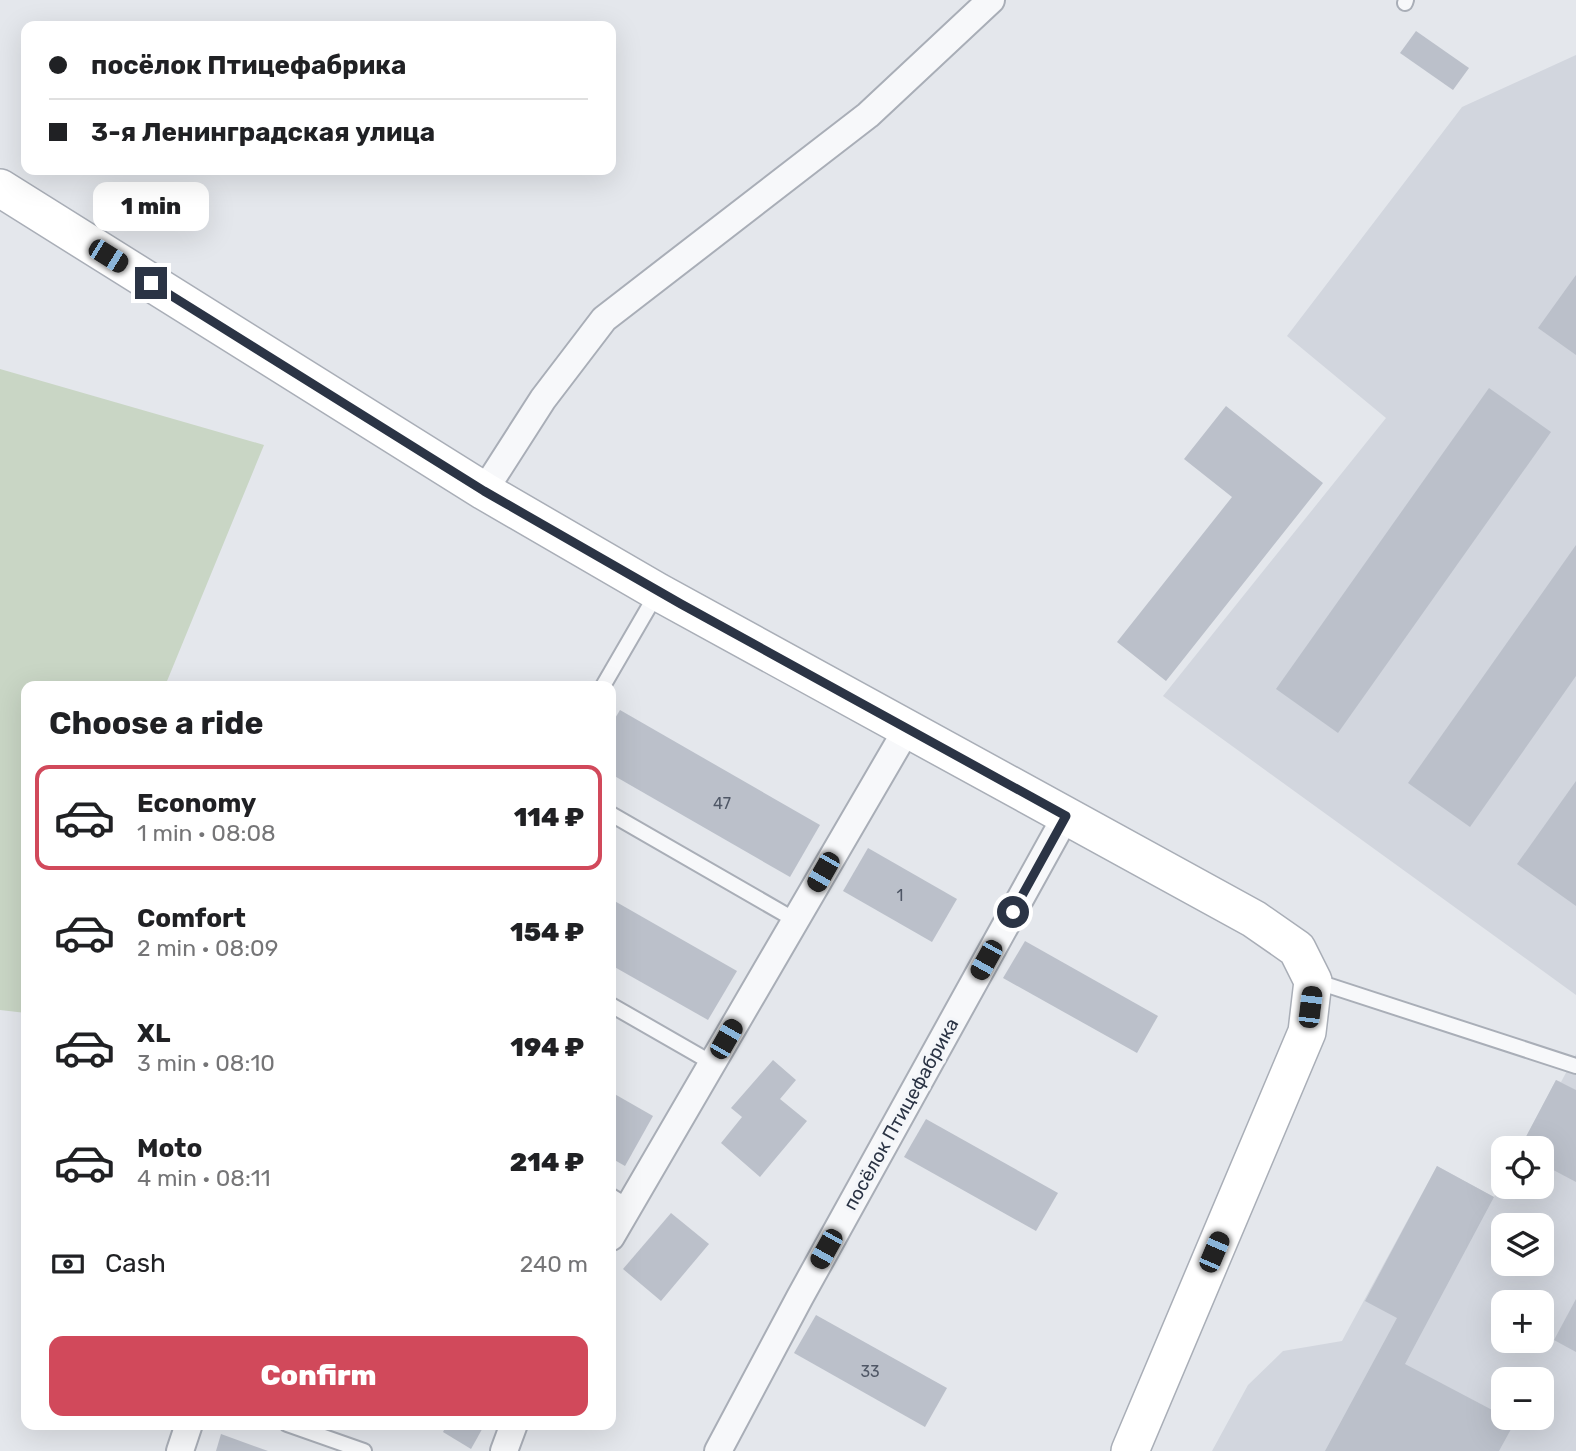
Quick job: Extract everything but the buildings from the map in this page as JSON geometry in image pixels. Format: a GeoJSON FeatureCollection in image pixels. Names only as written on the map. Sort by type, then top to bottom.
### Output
{"type":"FeatureCollection","features":[{"type":"Feature","properties":{"kind":"street"},"geometry":{"type":"LineString","coordinates":[[484,491],[543,399],[604,319],[868,115],[991,0]]}},
{"type":"Feature","properties":{"kind":"street"},"geometry":{"type":"LineString","coordinates":[[0,188],[484,491],[658,592],[1254,919],[1297,949],[1313,981],[1307,1032],[1130,1451]]}},
{"type":"Feature","properties":{"kind":"street"},"geometry":{"type":"LineString","coordinates":[[620,1201],[712,1063],[907,729]]}},
{"type":"Feature","properties":{"kind":"street","name":"посёлок Птицефабрика"},"geometry":{"type":"LineString","coordinates":[[718,1451],[800,1297],[1066,816]]}},
{"type":"Feature","properties":{"kind":"street"},"geometry":{"type":"LineString","coordinates":[[180,1451],[187,1430]]}},
{"type":"Feature","properties":{"kind":"street"},"geometry":{"type":"LineString","coordinates":[[504,1451],[512,1430]]}},
{"type":"Feature","properties":{"kind":"lane"},"geometry":{"type":"LineString","coordinates":[[606,681],[658,592]]}},
{"type":"Feature","properties":{"kind":"lane"},"geometry":{"type":"LineString","coordinates":[[616,817],[795,920]]}},
{"type":"Feature","properties":{"kind":"lane"},"geometry":{"type":"LineString","coordinates":[[1313,981],[1576,1066]]}},
{"type":"Feature","properties":{"kind":"lane"},"geometry":{"type":"LineString","coordinates":[[616,1008],[712,1063]]}},
{"type":"Feature","properties":{"kind":"lane"},"geometry":{"type":"LineString","coordinates":[[304,1430],[364,1451]]}},
{"type":"Feature","properties":{"kind":"shaded area"},"geometry":{"type":"Polygon","coordinates":[[[1576,55],[1576,995],[1163,696],[1386,418],[1287,336],[1462,107],[1576,55]]]}},
{"type":"Feature","properties":{"kind":"shaded area"},"geometry":{"type":"Polygon","coordinates":[[[1576,1054],[1576,1451],[1212,1451],[1248,1385],[1283,1351],[1342,1341],[1437,1166],[1491,1195],[1491,1199],[1554,1199],[1554,1136],[1526,1136],[1556,1080],[1561,1082],[1576,1054]]]}},
{"type":"Feature","properties":{"kind":"green space"},"geometry":{"type":"Polygon","coordinates":[[[0,369],[264,445],[167,681],[21,681],[21,1012],[0,1010],[0,369]]]}},
{"type":"Feature","properties":{"kind":"route"},"geometry":{"type":"LineString","coordinates":[[151,283],[484,491],[681,604],[1066,816],[1013,912]]}}]}
